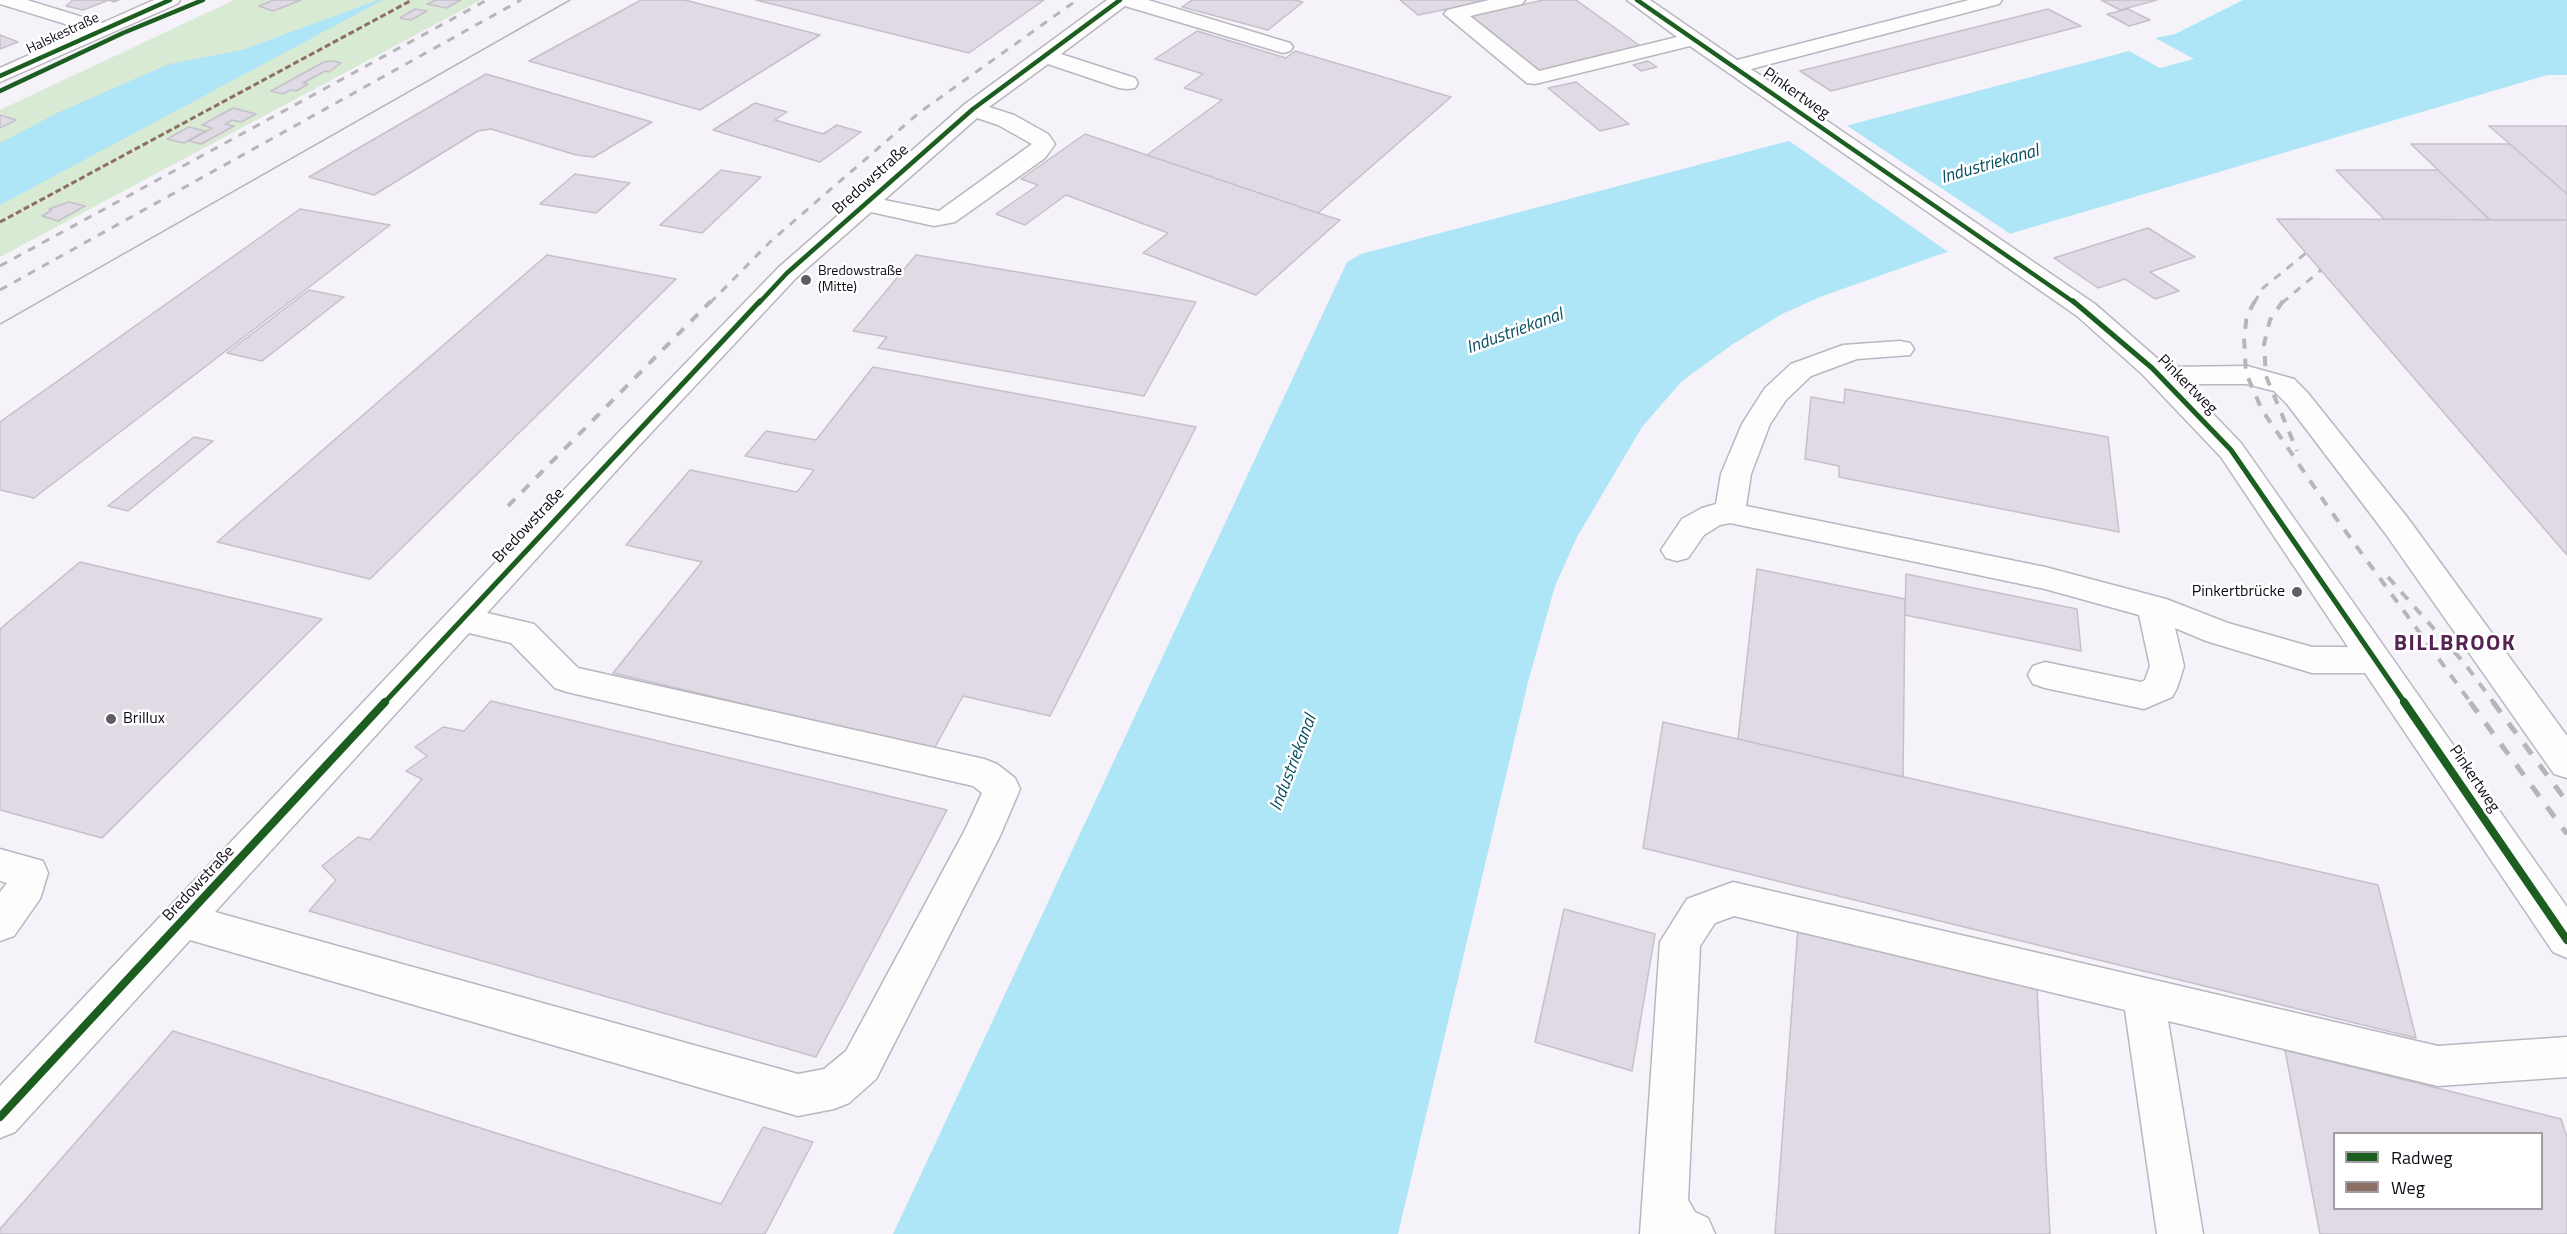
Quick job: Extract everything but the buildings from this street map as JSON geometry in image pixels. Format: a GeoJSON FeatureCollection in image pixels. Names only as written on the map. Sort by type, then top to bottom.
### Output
{"type":"FeatureCollection","features":[{"type":"Feature","properties":{"kind":"street"},"geometry":{"type":"LineString","coordinates":[[6,0],[102,29]]}},
{"type":"Feature","properties":{"kind":"street","name":"Halskestraße"},"geometry":{"type":"LineString","coordinates":[[3,73],[170,0]]}},
{"type":"Feature","properties":{"kind":"street","name":"Bredowstraße"},"geometry":{"type":"LineString","coordinates":[[0,1117],[184,921],[461,619],[787,273],[973,109],[1120,0]]}},
{"type":"Feature","properties":{"kind":"street"},"geometry":{"type":"LineString","coordinates":[[1127,0],[1283,47]]}},
{"type":"Feature","properties":{"kind":"street"},"geometry":{"type":"LineString","coordinates":[[1515,0],[1454,14],[1535,78],[1694,39]]}},
{"type":"Feature","properties":{"kind":"street","name":"Pinkertweg"},"geometry":{"type":"LineString","coordinates":[[1637,0],[2086,310],[2160,376],[2231,450],[2567,939]]}},
{"type":"Feature","properties":{"kind":"street"},"geometry":{"type":"LineString","coordinates":[[1734,67],[1992,0]]}},
{"type":"Feature","properties":{"kind":"street"},"geometry":{"type":"LineString","coordinates":[[1760,36],[1786,53]]}},
{"type":"Feature","properties":{"kind":"street"},"geometry":{"type":"LineString","coordinates":[[1043,55],[1127,83]]}},
{"type":"Feature","properties":{"kind":"street"},"geometry":{"type":"LineString","coordinates":[[865,203],[934,219],[946,217],[1037,153],[1044,144],[1040,139],[1006,120],[973,109]]}},
{"type":"Feature","properties":{"kind":"street"},"geometry":{"type":"LineString","coordinates":[[1730,513],[1736,474],[1755,424],[1775,394],[1801,370],[1853,351],[1900,349]]}},
{"type":"Feature","properties":{"kind":"street"},"geometry":{"type":"LineString","coordinates":[[2160,376],[2247,375],[2284,385],[2297,398],[2396,525],[2567,764]]}},
{"type":"Feature","properties":{"kind":"street"},"geometry":{"type":"LineString","coordinates":[[1677,550],[1693,527],[1713,515],[1730,513],[2045,578],[2154,607],[2218,632],[2312,660],[2376,660]]}},
{"type":"Feature","properties":{"kind":"street"},"geometry":{"type":"LineString","coordinates":[[2045,675],[2144,696],[2160,688],[2167,666],[2154,607]]}},
{"type":"Feature","properties":{"kind":"street"},"geometry":{"type":"LineString","coordinates":[[184,921],[798,1095],[834,1088],[861,1065],[981,836],[1002,789],[984,774],[567,678],[522,633],[461,619]]}},
{"type":"Feature","properties":{"kind":"street"},"geometry":{"type":"LineString","coordinates":[[0,864],[29,873],[26,886],[0,924]]}},
{"type":"Feature","properties":{"kind":"street"},"geometry":{"type":"LineString","coordinates":[[1674,1225],[1680,942],[1701,910],[1733,899],[2438,1066],[2567,1057]]}},
{"type":"Feature","properties":{"kind":"street"},"geometry":{"type":"LineString","coordinates":[[2143,996],[2180,1234]]}},
{"type":"Feature","properties":{"kind":"green space"},"geometry":{"type":"Polygon","coordinates":[[[234,0],[481,0],[0,257],[0,110],[234,0]]]}},
{"type":"Feature","properties":{"kind":"water"},"geometry":{"type":"Polygon","coordinates":[[[383,0],[0,205],[0,143],[57,113],[169,64],[242,50],[383,0]]]}},
{"type":"Feature","properties":{"kind":"water","name":"Industriekanal"},"geometry":{"type":"Polygon","coordinates":[[[2243,0],[2567,0],[2567,75],[2547,75],[1938,255],[1820,297],[1782,314],[1733,344],[1682,381],[1642,427],[1577,537],[1555,586],[1528,682],[1398,1234],[893,1234],[1347,262],[1361,254],[2129,51],[2160,68],[2194,59],[2155,38],[2175,34],[2243,0]]]}},
{"type":"Feature","properties":{"kind":"pier"},"geometry":{"type":"Polygon","coordinates":[[[1843,123],[2012,235],[1951,254],[1785,138],[1843,123]]]}},
{"type":"Feature","properties":{"kind":"tram line"},"geometry":{"type":"LineString","coordinates":[[0,324],[570,0]]}},
{"type":"Feature","properties":{"kind":"railway"},"geometry":{"type":"LineString","coordinates":[[0,266],[487,0]]}},
{"type":"Feature","properties":{"kind":"railway"},"geometry":{"type":"LineString","coordinates":[[0,290],[521,0]]}},
{"type":"Feature","properties":{"kind":"railway"},"geometry":{"type":"LineString","coordinates":[[710,303],[771,241],[920,112],[1077,0]]}},
{"type":"Feature","properties":{"kind":"railway"},"geometry":{"type":"LineString","coordinates":[[2254,303],[2263,288],[2306,253]]}},
{"type":"Feature","properties":{"kind":"railway"},"geometry":{"type":"LineString","coordinates":[[2282,303],[2321,270]]}},
{"type":"Feature","properties":{"kind":"railway"},"geometry":{"type":"LineString","coordinates":[[508,506],[711,301]]}},
{"type":"Feature","properties":{"kind":"railway"},"geometry":{"type":"LineString","coordinates":[[2255,301],[2247,315],[2244,338],[2246,373],[2262,410],[2330,510],[2471,703]]}},
{"type":"Feature","properties":{"kind":"railway"},"geometry":{"type":"LineString","coordinates":[[2283,301],[2270,320],[2264,344],[2266,376],[2297,451]]}},
{"type":"Feature","properties":{"kind":"railway"},"geometry":{"type":"LineString","coordinates":[[2388,577],[2465,664],[2494,703]]}},
{"type":"Feature","properties":{"kind":"railway"},"geometry":{"type":"LineString","coordinates":[[2470,702],[2567,834]]}},
{"type":"Feature","properties":{"kind":"railway"},"geometry":{"type":"LineString","coordinates":[[2493,702],[2567,802]]}},
{"type":"Feature","properties":{"kind":"marked path"},"geometry":{"type":"LineString","coordinates":[[0,222],[412,0]]}},
{"type":"Feature","properties":{"kind":"cycle path"},"geometry":{"type":"LineString","coordinates":[[0,76],[170,0]]}},
{"type":"Feature","properties":{"kind":"cycle path"},"geometry":{"type":"LineString","coordinates":[[0,91],[123,33],[203,0]]}},
{"type":"Feature","properties":{"kind":"cycle path"},"geometry":{"type":"LineString","coordinates":[[0,1117],[626,442],[787,273],[973,109],[1120,0]]}},
{"type":"Feature","properties":{"kind":"cycle path"},"geometry":{"type":"LineString","coordinates":[[1637,0],[2086,310],[2152,368],[2231,450],[2567,940]]}},
{"type":"Feature","properties":{"kind":"place","name":"Bredowstraße (Mitte)"},"geometry":{"type":"Point","coordinates":[806,280]}},
{"type":"Feature","properties":{"kind":"place","name":"Pinkertbrücke"},"geometry":{"type":"Point","coordinates":[2297,592]}},
{"type":"Feature","properties":{"kind":"place","name":"Brillux"},"geometry":{"type":"Point","coordinates":[111,719]}},
{"type":"Feature","properties":{"kind":"district","name":"BILLBROOK"},"geometry":{"type":"Point","coordinates":[2455,645]}}]}
